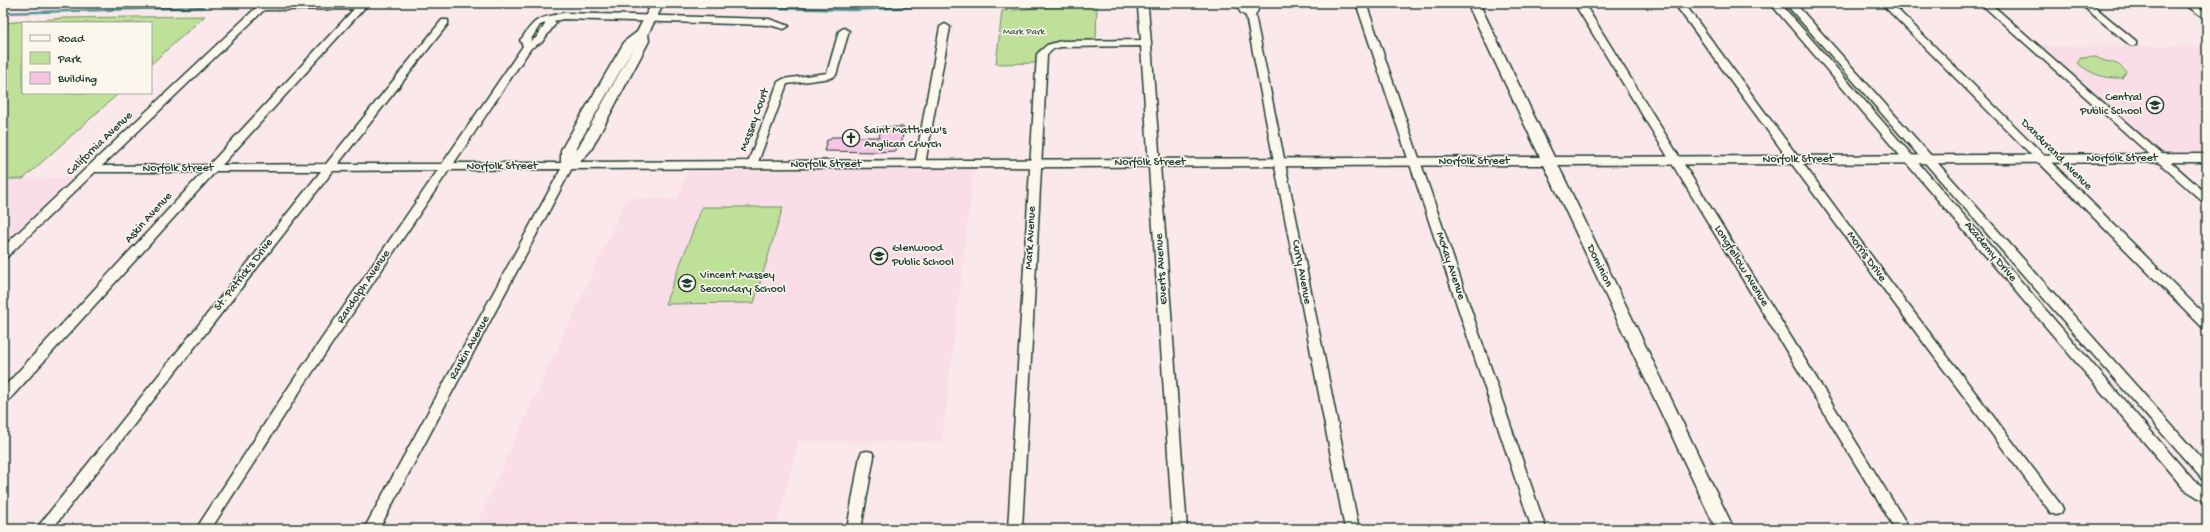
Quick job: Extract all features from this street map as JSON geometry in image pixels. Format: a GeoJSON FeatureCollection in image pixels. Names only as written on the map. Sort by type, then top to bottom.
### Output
{"type":"FeatureCollection","features":[{"type":"Feature","properties":{"kind":"street","name":"Rankin Avenue"},"geometry":{"type":"LineString","coordinates":[[371,529],[568,166],[584,150],[643,41],[642,34],[658,3]]}},
{"type":"Feature","properties":{"kind":"street","name":"Curry Avenue"},"geometry":{"type":"LineString","coordinates":[[1240,3],[1244,11],[1251,9],[1279,163],[1352,529]]}},
{"type":"Feature","properties":{"kind":"street","name":"McKay Avenue"},"geometry":{"type":"LineString","coordinates":[[1361,3],[1539,529]]}},
{"type":"Feature","properties":{"kind":"street","name":"Dominion"},"geometry":{"type":"LineString","coordinates":[[1473,3],[1725,529]]}},
{"type":"Feature","properties":{"kind":"street","name":"Longfellow Avenue"},"geometry":{"type":"LineString","coordinates":[[1579,3],[1903,529]]}},
{"type":"Feature","properties":{"kind":"street","name":"Morris Drive"},"geometry":{"type":"LineString","coordinates":[[1679,3],[2056,509]]}},
{"type":"Feature","properties":{"kind":"street","name":"Academy Drive"},"geometry":{"type":"LineString","coordinates":[[1775,3],[2189,485],[2207,497]]}},
{"type":"Feature","properties":{"kind":"street","name":"Academy Drive"},"geometry":{"type":"LineString","coordinates":[[1790,3],[2207,475]]}},
{"type":"Feature","properties":{"kind":"street","name":"Dandurand Avenue"},"geometry":{"type":"LineString","coordinates":[[1886,3],[2207,325]]}},
{"type":"Feature","properties":{"kind":"street"},"geometry":{"type":"LineString","coordinates":[[1985,3],[2207,200]]}},
{"type":"Feature","properties":{"kind":"street"},"geometry":{"type":"LineString","coordinates":[[2084,3],[2133,43]]}},
{"type":"Feature","properties":{"kind":"street"},"geometry":{"type":"LineString","coordinates":[[2188,3],[2207,17]]}},
{"type":"Feature","properties":{"kind":"street"},"geometry":{"type":"LineString","coordinates":[[264,5],[362,4]]}},
{"type":"Feature","properties":{"kind":"street","name":"Askin Avenue"},"geometry":{"type":"LineString","coordinates":[[3,397],[362,4]]}},
{"type":"Feature","properties":{"kind":"street","name":"California Avenue"},"geometry":{"type":"LineString","coordinates":[[3,254],[264,5]]}},
{"type":"Feature","properties":{"kind":"street","name":"Everts Avenue"},"geometry":{"type":"LineString","coordinates":[[1143,8],[1180,529]]}},
{"type":"Feature","properties":{"kind":"street","name":"Randolph Avenue"},"geometry":{"type":"LineString","coordinates":[[203,529],[297,385],[528,46],[539,40],[551,23],[547,19],[563,16],[650,17]]}},
{"type":"Feature","properties":{"kind":"street"},"geometry":{"type":"LineString","coordinates":[[650,17],[769,22],[784,26]]}},
{"type":"Feature","properties":{"kind":"street","name":"St. Patrick's Drive"},"geometry":{"type":"LineString","coordinates":[[42,529],[445,22]]}},
{"type":"Feature","properties":{"kind":"street"},"geometry":{"type":"LineString","coordinates":[[920,164],[945,27]]}},
{"type":"Feature","properties":{"kind":"street","name":"Massey Court"},"geometry":{"type":"LineString","coordinates":[[752,165],[783,82],[831,75],[844,31]]}},
{"type":"Feature","properties":{"kind":"street","name":"Mark Avenue"},"geometry":{"type":"LineString","coordinates":[[1015,529],[1042,54],[1050,47],[1061,44],[1146,43]]}},
{"type":"Feature","properties":{"kind":"street","name":"Norfolk Street"},"geometry":{"type":"LineString","coordinates":[[92,169],[2207,158]]}},
{"type":"Feature","properties":{"kind":"street"},"geometry":{"type":"LineString","coordinates":[[854,529],[867,456]]}},
{"type":"Feature","properties":{"kind":"shaded area","name":"Central Public School"},"geometry":{"type":"Polygon","coordinates":[[[2037,46],[2207,46],[2207,155],[2161,156],[2037,46]]]}},
{"type":"Feature","properties":{"kind":"shaded area","name":"Vincent Massey Secondary School"},"geometry":{"type":"Polygon","coordinates":[[[933,167],[974,167],[942,442],[798,441],[776,529],[474,529],[627,198],[678,199],[689,169],[725,171],[789,171],[818,168],[916,170],[933,167]]]}},
{"type":"Feature","properties":{"kind":"shaded area"},"geometry":{"type":"Polygon","coordinates":[[[75,178],[68,184],[3,247],[3,179],[75,178]]]}},
{"type":"Feature","properties":{"kind":"green space","name":"Mark Park"},"geometry":{"type":"Polygon","coordinates":[[[1097,3],[1096,41],[1052,44],[1038,51],[1036,63],[996,64],[1002,11],[1097,3]]]}},
{"type":"Feature","properties":{"kind":"green space"},"geometry":{"type":"Polygon","coordinates":[[[205,16],[152,63],[152,22],[22,22],[22,94],[118,94],[23,179],[3,179],[3,23],[65,18],[205,16]]]}},
{"type":"Feature","properties":{"kind":"green space"},"geometry":{"type":"Polygon","coordinates":[[[2096,57],[2116,64],[2123,68],[2126,72],[2122,78],[2104,77],[2087,70],[2077,63],[2081,58],[2096,57]]]}},
{"type":"Feature","properties":{"kind":"green space"},"geometry":{"type":"Polygon","coordinates":[[[702,207],[783,207],[754,303],[665,304],[702,207]]]}},
{"type":"Feature","properties":{"kind":"building","name":"Saint Matthew's Anglican Church"},"geometry":{"type":"Polygon","coordinates":[[[881,127],[904,127],[901,147],[896,147],[896,151],[824,151],[827,140],[830,140],[831,137],[879,137],[881,127]]]}},
{"type":"Feature","properties":{"kind":"waterway"},"geometry":{"type":"LineString","coordinates":[[376,4],[422,3]]}},
{"type":"Feature","properties":{"kind":"waterway"},"geometry":{"type":"LineString","coordinates":[[593,3],[655,5]]}},
{"type":"Feature","properties":{"kind":"waterway"},"geometry":{"type":"LineString","coordinates":[[660,5],[853,10],[986,3]]}},
{"type":"Feature","properties":{"kind":"waterway"},"geometry":{"type":"LineString","coordinates":[[3,13],[203,7]]}},
{"type":"Feature","properties":{"kind":"place","name":"Central Public School"},"geometry":{"type":"Point","coordinates":[2155,105]}},
{"type":"Feature","properties":{"kind":"place","name":"Saint Matthew's Anglican Church"},"geometry":{"type":"Point","coordinates":[851,138]}},
{"type":"Feature","properties":{"kind":"place","name":"Glenwood Public School"},"geometry":{"type":"Point","coordinates":[879,256]}},
{"type":"Feature","properties":{"kind":"place","name":"Vincent Massey Secondary School"},"geometry":{"type":"Point","coordinates":[687,283]}}]}
